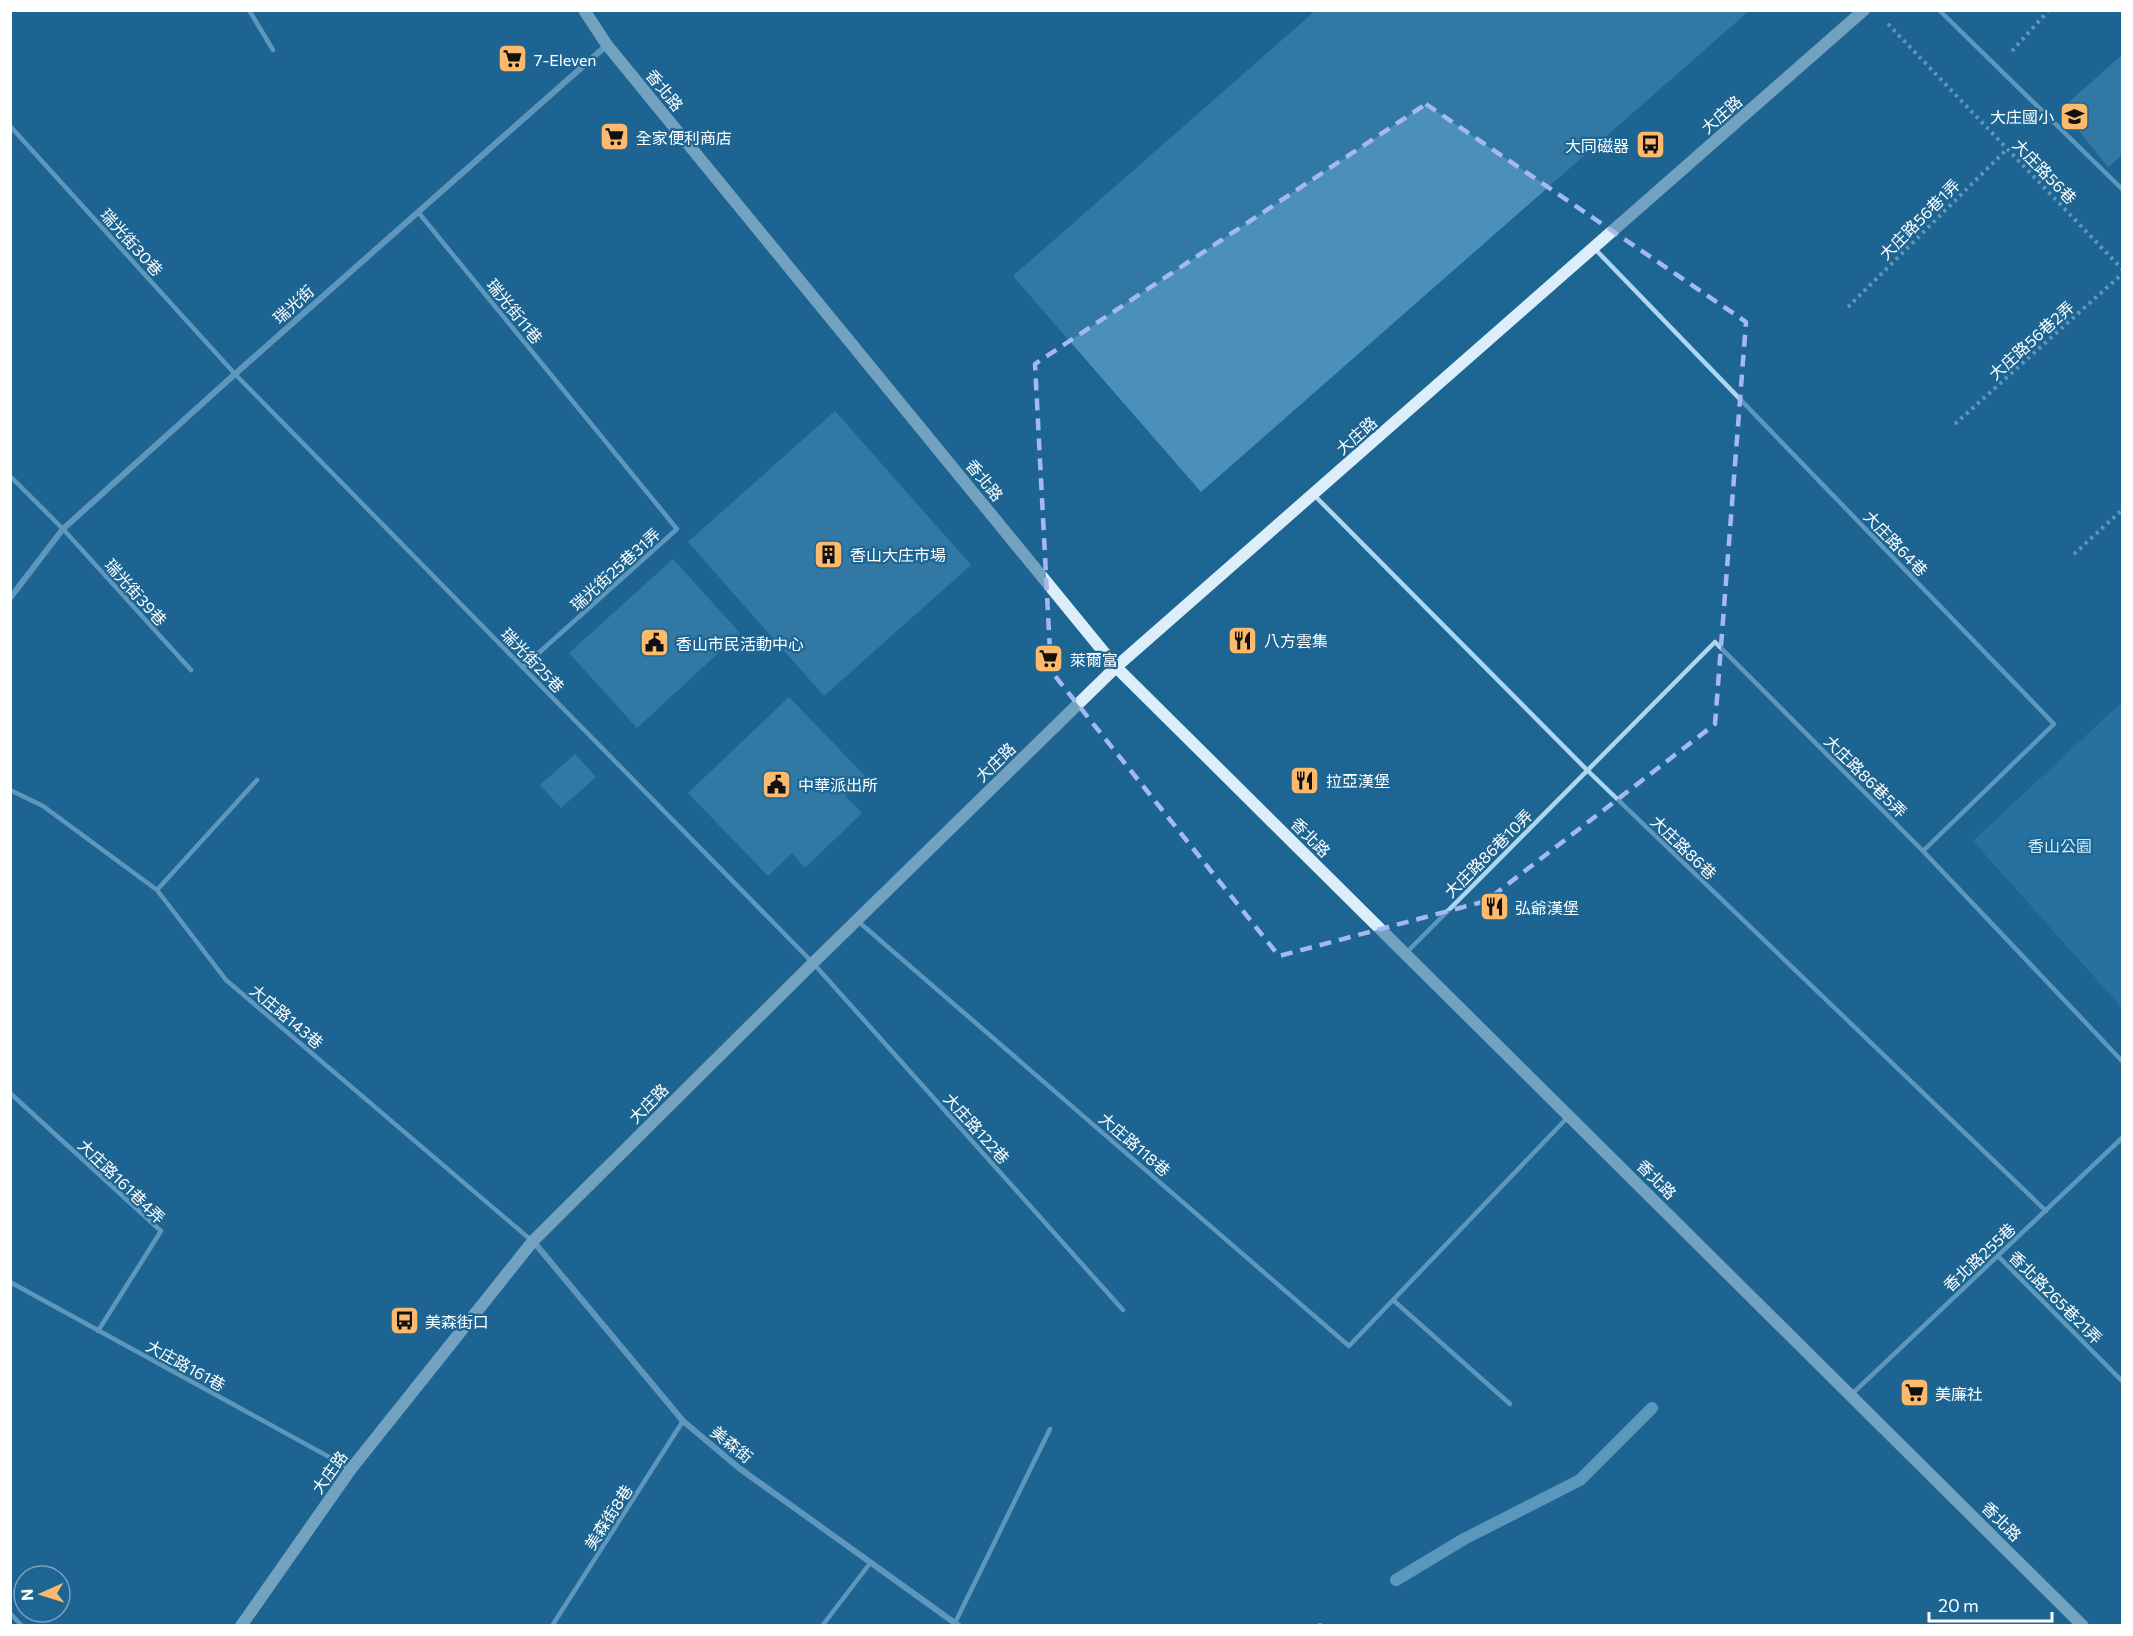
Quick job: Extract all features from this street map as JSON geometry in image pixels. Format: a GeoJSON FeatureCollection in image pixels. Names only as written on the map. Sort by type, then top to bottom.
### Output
{"type":"FeatureCollection","features":[{"type":"Feature","properties":{"kind":"street","name":"香北路"},"geometry":{"type":"LineString","coordinates":[[584,10],[607,45],[1116,667],[1852,1394],[2083,1626]]}},
{"type":"Feature","properties":{"kind":"street","name":"大庄路"},"geometry":{"type":"LineString","coordinates":[[241,1626],[351,1469],[533,1241],[1116,667],[1864,10]]}},
{"type":"Feature","properties":{"kind":"street","name":"瑞光街"},"geometry":{"type":"LineString","coordinates":[[10,598],[63,530],[235,374],[607,45]]}},
{"type":"Feature","properties":{"kind":"street","name":"美森街"},"geometry":{"type":"LineString","coordinates":[[533,1241],[683,1421],[739,1468],[957,1624]]}},
{"type":"Feature","properties":{"kind":"lane"},"geometry":{"type":"LineString","coordinates":[[249,10],[273,50]]}},
{"type":"Feature","properties":{"kind":"lane"},"geometry":{"type":"LineString","coordinates":[[1938,10],[2122,189]]}},
{"type":"Feature","properties":{"kind":"lane","name":"瑞光街30巷"},"geometry":{"type":"LineString","coordinates":[[10,126],[235,374]]}},
{"type":"Feature","properties":{"kind":"lane","name":"瑞光街11巷"},"geometry":{"type":"LineString","coordinates":[[418,212],[593,426]]}},
{"type":"Feature","properties":{"kind":"lane","name":"大庄路64巷"},"geometry":{"type":"LineString","coordinates":[[1594,248],[2054,724],[1923,851]]}},
{"type":"Feature","properties":{"kind":"lane","name":"瑞光街25巷"},"geometry":{"type":"LineString","coordinates":[[235,374],[813,963]]}},
{"type":"Feature","properties":{"kind":"lane","name":"瑞光街25巷31弄"},"geometry":{"type":"LineString","coordinates":[[523,667],[677,529],[593,426]]}},
{"type":"Feature","properties":{"kind":"lane","name":"瑞光街39巷"},"geometry":{"type":"LineString","coordinates":[[10,476],[63,530],[191,670]]}},
{"type":"Feature","properties":{"kind":"lane","name":"大庄路86巷"},"geometry":{"type":"LineString","coordinates":[[1313,494],[1587,770],[2046,1211]]}},
{"type":"Feature","properties":{"kind":"lane","name":"大庄路86巷5弄"},"geometry":{"type":"LineString","coordinates":[[1587,770],[1716,642],[1923,851],[2122,1061]]}},
{"type":"Feature","properties":{"kind":"lane","name":"大庄路86巷10弄"},"geometry":{"type":"LineString","coordinates":[[1406,953],[1587,770]]}},
{"type":"Feature","properties":{"kind":"lane"},"geometry":{"type":"LineString","coordinates":[[157,890],[257,780]]}},
{"type":"Feature","properties":{"kind":"lane","name":"大庄路143巷"},"geometry":{"type":"LineString","coordinates":[[10,790],[43,807],[157,890],[226,980],[533,1241]]}},
{"type":"Feature","properties":{"kind":"lane","name":"大庄路118巷"},"geometry":{"type":"LineString","coordinates":[[857,920],[1349,1346],[1569,1116]]}},
{"type":"Feature","properties":{"kind":"lane","name":"大庄路122巷"},"geometry":{"type":"LineString","coordinates":[[813,963],[1123,1310]]}},
{"type":"Feature","properties":{"kind":"lane","name":"大庄路161巷4弄"},"geometry":{"type":"LineString","coordinates":[[10,1093],[161,1231],[98,1331]]}},
{"type":"Feature","properties":{"kind":"lane","name":"香北路255巷"},"geometry":{"type":"LineString","coordinates":[[1852,1394],[2122,1138]]}},
{"type":"Feature","properties":{"kind":"lane","name":"香北路265巷21弄"},"geometry":{"type":"LineString","coordinates":[[1998,1256],[2122,1381]]}},
{"type":"Feature","properties":{"kind":"lane","name":"大庄路161巷"},"geometry":{"type":"LineString","coordinates":[[10,1282],[351,1469]]}},
{"type":"Feature","properties":{"kind":"lane"},"geometry":{"type":"LineString","coordinates":[[1392,1300],[1510,1404]]}},
{"type":"Feature","properties":{"kind":"lane","name":"美森街8巷"},"geometry":{"type":"LineString","coordinates":[[552,1626],[683,1421]]}},
{"type":"Feature","properties":{"kind":"lane","name":"美森街"},"geometry":{"type":"LineString","coordinates":[[957,1624],[1050,1429]]}},
{"type":"Feature","properties":{"kind":"lane"},"geometry":{"type":"LineString","coordinates":[[822,1626],[871,1562]]}},
{"type":"Feature","properties":{"kind":"lane"},"geometry":{"type":"LineString","coordinates":[[10,1613],[22,1626]]}},
{"type":"Feature","properties":{"kind":"path"},"geometry":{"type":"LineString","coordinates":[[1997,67],[2049,10]]}},
{"type":"Feature","properties":{"kind":"path","name":"大庄路56巷"},"geometry":{"type":"LineString","coordinates":[[1883,19],[2122,269]]}},
{"type":"Feature","properties":{"kind":"path","name":"大庄路56巷1弄"},"geometry":{"type":"LineString","coordinates":[[1848,307],[2007,148]]}},
{"type":"Feature","properties":{"kind":"path","name":"大庄路56巷2弄"},"geometry":{"type":"LineString","coordinates":[[1955,424],[2122,274]]}},
{"type":"Feature","properties":{"kind":"path"},"geometry":{"type":"LineString","coordinates":[[2074,554],[2122,510]]}},
{"type":"Feature","properties":{"kind":"highlighted area"},"geometry":{"type":"Polygon","coordinates":[[[1426,104],[1746,322],[1715,724],[1486,901],[1279,956],[1051,671],[1035,364],[1426,104]]]}},
{"type":"Feature","properties":{"kind":"green space","name":"香山公園"},"geometry":{"type":"Polygon","coordinates":[[[2122,702],[2122,1008],[1973,841],[2122,702]]]}},
{"type":"Feature","properties":{"kind":"building"},"geometry":{"type":"Polygon","coordinates":[[[1316,10],[1750,10],[1201,492],[1013,276],[1316,10]]]}},
{"type":"Feature","properties":{"kind":"building"},"geometry":{"type":"Polygon","coordinates":[[[2122,55],[2122,155],[2108,167],[2061,109],[2122,55]]]}},
{"type":"Feature","properties":{"kind":"building","name":"香山大庄市場"},"geometry":{"type":"Polygon","coordinates":[[[835,411],[971,565],[824,696],[688,542],[835,411]]]}},
{"type":"Feature","properties":{"kind":"building","name":"香山市民活動中心"},"geometry":{"type":"Polygon","coordinates":[[[673,559],[740,633],[637,728],[569,653],[673,559]]]}},
{"type":"Feature","properties":{"kind":"building","name":"中華派出所"},"geometry":{"type":"Polygon","coordinates":[[[789,697],[865,776],[845,796],[862,813],[805,868],[792,853],[768,876],[688,793],[789,697]]]}},
{"type":"Feature","properties":{"kind":"building"},"geometry":{"type":"Polygon","coordinates":[[[575,754],[596,777],[561,808],[540,785],[575,754]]]}},
{"type":"Feature","properties":{"kind":"waterway"},"geometry":{"type":"LineString","coordinates":[[1396,1580],[1464,1539],[1580,1480],[1652,1408]]}},
{"type":"Feature","properties":{"kind":"place","name":"7-Eleven"},"geometry":{"type":"Point","coordinates":[513,59]}},
{"type":"Feature","properties":{"kind":"place","name":"大庄國小"},"geometry":{"type":"Point","coordinates":[2075,116]}},
{"type":"Feature","properties":{"kind":"place","name":"全家便利商店"},"geometry":{"type":"Point","coordinates":[615,137]}},
{"type":"Feature","properties":{"kind":"place","name":"大同磁器"},"geometry":{"type":"Point","coordinates":[1650,145]}},
{"type":"Feature","properties":{"kind":"place","name":"香山大庄市場"},"geometry":{"type":"Point","coordinates":[829,554]}},
{"type":"Feature","properties":{"kind":"place","name":"八方雲集"},"geometry":{"type":"Point","coordinates":[1243,640]}},
{"type":"Feature","properties":{"kind":"place","name":"香山市民活動中心"},"geometry":{"type":"Point","coordinates":[655,643]}},
{"type":"Feature","properties":{"kind":"place","name":"萊爾富"},"geometry":{"type":"Point","coordinates":[1049,659]}},
{"type":"Feature","properties":{"kind":"place","name":"拉亞漢堡"},"geometry":{"type":"Point","coordinates":[1305,780]}},
{"type":"Feature","properties":{"kind":"place","name":"中華派出所"},"geometry":{"type":"Point","coordinates":[777,784]}},
{"type":"Feature","properties":{"kind":"place","name":"弘爺漢堡"},"geometry":{"type":"Point","coordinates":[1494,907]}},
{"type":"Feature","properties":{"kind":"place","name":"美森街口"},"geometry":{"type":"Point","coordinates":[404,1321]}},
{"type":"Feature","properties":{"kind":"place","name":"美廉社"},"geometry":{"type":"Point","coordinates":[1914,1393]}}]}
